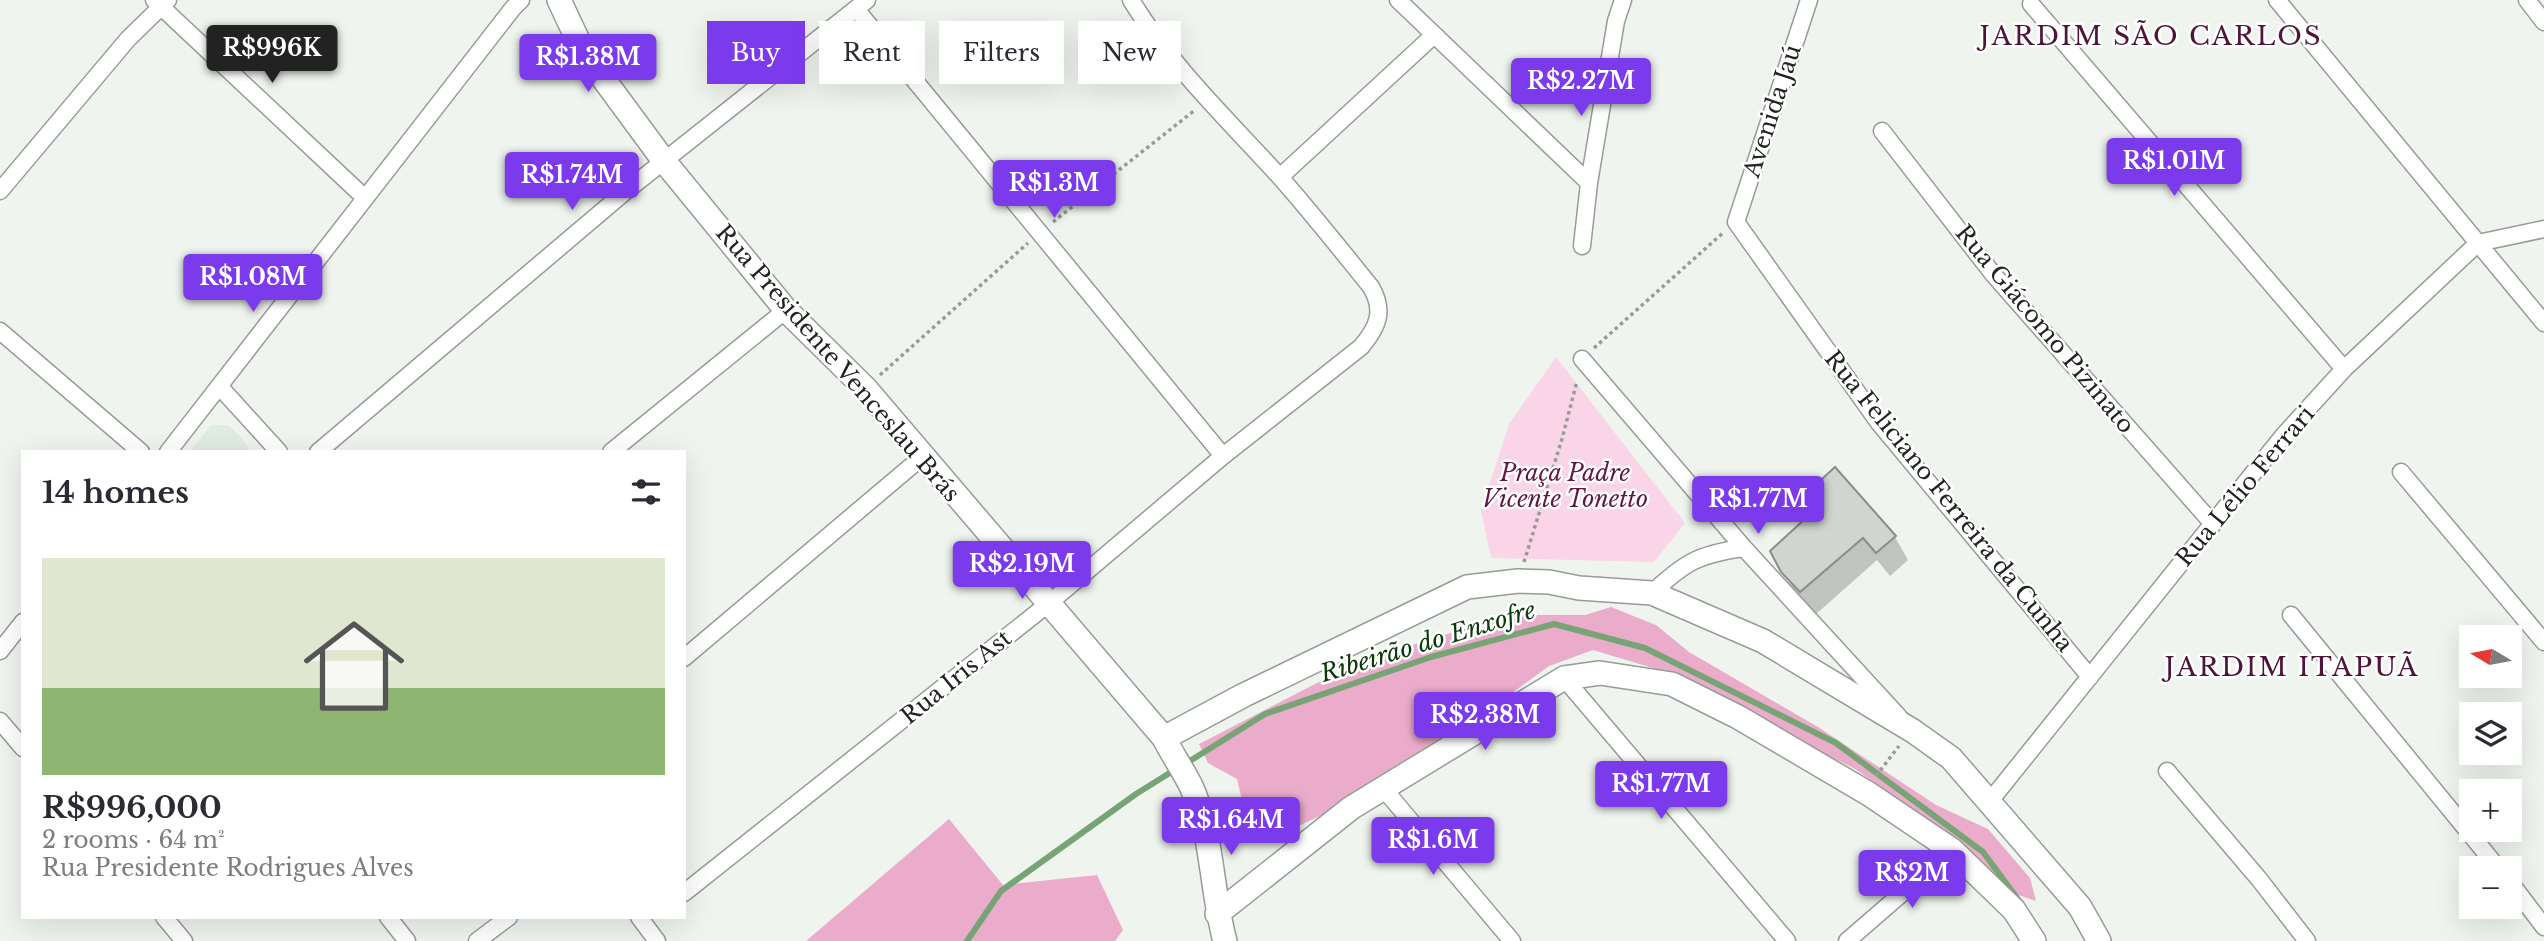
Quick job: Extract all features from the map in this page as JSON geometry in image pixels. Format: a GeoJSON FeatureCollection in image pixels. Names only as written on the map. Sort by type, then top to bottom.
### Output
{"type":"FeatureCollection","features":[{"type":"Feature","properties":{"kind":"street"},"geometry":{"type":"LineString","coordinates":[[170,450],[521,0]]}},
{"type":"Feature","properties":{"kind":"street","name":"Rua Presidente Venceslau Brás"},"geometry":{"type":"LineString","coordinates":[[559,0],[583,51],[664,161],[786,310],[866,388],[1169,748],[1191,786],[1204,827],[1217,914],[1225,941]]}},
{"type":"Feature","properties":{"kind":"street"},"geometry":{"type":"LineString","coordinates":[[1131,0],[1149,30],[1207,101],[1280,177],[1434,35]]}},
{"type":"Feature","properties":{"kind":"street"},"geometry":{"type":"LineString","coordinates":[[1398,0],[1589,183]]}},
{"type":"Feature","properties":{"kind":"street"},"geometry":{"type":"LineString","coordinates":[[1582,246],[1589,183],[1616,21],[1623,0]]}},
{"type":"Feature","properties":{"kind":"street","name":"Avenida Jaú"},"geometry":{"type":"LineString","coordinates":[[1736,222],[1809,0]]}},
{"type":"Feature","properties":{"kind":"street"},"geometry":{"type":"LineString","coordinates":[[2277,0],[2544,323]]}},
{"type":"Feature","properties":{"kind":"street"},"geometry":{"type":"LineString","coordinates":[[2527,0],[2544,22]]}},
{"type":"Feature","properties":{"kind":"street"},"geometry":{"type":"LineString","coordinates":[[0,191],[161,2],[365,198]]}},
{"type":"Feature","properties":{"kind":"street"},"geometry":{"type":"LineString","coordinates":[[2031,4],[2344,369]]}},
{"type":"Feature","properties":{"kind":"street"},"geometry":{"type":"LineString","coordinates":[[320,450],[664,161],[861,5],[1223,456]]}},
{"type":"Feature","properties":{"kind":"street","name":"Rua Giácomo Pizinato"},"geometry":{"type":"LineString","coordinates":[[1882,131],[1993,274],[2213,524]]}},
{"type":"Feature","properties":{"kind":"street","name":"Rua Iris Ast"},"geometry":{"type":"LineString","coordinates":[[686,891],[1048,604],[1223,456],[1361,347],[1374,332],[1379,318],[1378,300],[1371,287],[1280,177]]}},
{"type":"Feature","properties":{"kind":"street","name":"Rua Feliciano Ferreira da Cunha"},"geometry":{"type":"LineString","coordinates":[[1736,222],[1879,423],[2090,677]]}},
{"type":"Feature","properties":{"kind":"street"},"geometry":{"type":"LineString","coordinates":[[2478,243],[2544,229]]}},
{"type":"Feature","properties":{"kind":"street","name":"Rua Lélio Ferrari"},"geometry":{"type":"LineString","coordinates":[[1990,801],[2283,436],[2344,369],[2478,243]]}},
{"type":"Feature","properties":{"kind":"street"},"geometry":{"type":"LineString","coordinates":[[613,450],[786,310]]}},
{"type":"Feature","properties":{"kind":"street"},"geometry":{"type":"LineString","coordinates":[[0,331],[139,450]]}},
{"type":"Feature","properties":{"kind":"street"},"geometry":{"type":"LineString","coordinates":[[1582,359],[1744,548],[1913,732]]}},
{"type":"Feature","properties":{"kind":"street"},"geometry":{"type":"LineString","coordinates":[[220,387],[277,450]]}},
{"type":"Feature","properties":{"kind":"street"},"geometry":{"type":"LineString","coordinates":[[686,657],[922,457]]}},
{"type":"Feature","properties":{"kind":"street"},"geometry":{"type":"LineString","coordinates":[[2401,472],[2544,642]]}},
{"type":"Feature","properties":{"kind":"street"},"geometry":{"type":"LineString","coordinates":[[1652,593],[1696,558],[1714,552],[1744,548]]}},
{"type":"Feature","properties":{"kind":"street"},"geometry":{"type":"LineString","coordinates":[[1169,748],[1281,677],[1467,587],[1518,581],[1549,582],[1579,588],[1652,593],[1763,641],[1951,758],[2080,907],[2099,941]]}},
{"type":"Feature","properties":{"kind":"street"},"geometry":{"type":"LineString","coordinates":[[2291,615],[2488,856]]}},
{"type":"Feature","properties":{"kind":"street"},"geometry":{"type":"LineString","coordinates":[[0,646],[21,624]]}},
{"type":"Feature","properties":{"kind":"street"},"geometry":{"type":"LineString","coordinates":[[1217,914],[1351,808],[1564,678],[1600,673],[1672,684],[1738,717],[1857,786],[1952,850],[2014,910],[2034,941]]}},
{"type":"Feature","properties":{"kind":"street"},"geometry":{"type":"LineString","coordinates":[[1564,678],[1787,941]]}},
{"type":"Feature","properties":{"kind":"street"},"geometry":{"type":"LineString","coordinates":[[0,721],[21,746]]}},
{"type":"Feature","properties":{"kind":"street"},"geometry":{"type":"LineString","coordinates":[[2167,771],[2259,879],[2307,941]]}},
{"type":"Feature","properties":{"kind":"street"},"geometry":{"type":"LineString","coordinates":[[1383,788],[1512,941]]}},
{"type":"Feature","properties":{"kind":"street"},"geometry":{"type":"LineString","coordinates":[[1847,941],[1952,850]]}},
{"type":"Feature","properties":{"kind":"street"},"geometry":{"type":"LineString","coordinates":[[2522,898],[2544,927]]}},
{"type":"Feature","properties":{"kind":"street"},"geometry":{"type":"LineString","coordinates":[[166,919],[184,941]]}},
{"type":"Feature","properties":{"kind":"street"},"geometry":{"type":"LineString","coordinates":[[389,919],[407,941]]}},
{"type":"Feature","properties":{"kind":"street"},"geometry":{"type":"LineString","coordinates":[[477,941],[506,919]]}},
{"type":"Feature","properties":{"kind":"street"},"geometry":{"type":"LineString","coordinates":[[647,920],[657,941]]}},
{"type":"Feature","properties":{"kind":"shaded area"},"geometry":{"type":"Polygon","coordinates":[[[211,425],[228,425],[242,438],[249,450],[192,450],[211,425]]]}},
{"type":"Feature","properties":{"kind":"shaded area"},"geometry":{"type":"Polygon","coordinates":[[[1611,607],[1656,625],[1689,652],[1818,727],[1936,805],[1988,829],[2030,878],[2036,901],[2001,889],[1959,847],[1913,809],[1855,769],[1676,675],[1593,650],[1549,666],[1498,703],[1353,792],[1340,807],[1265,841],[1251,839],[1237,779],[1208,763],[1199,744],[1317,683],[1393,651],[1467,628],[1526,615],[1585,615],[1611,607]]]}},
{"type":"Feature","properties":{"kind":"shaded area"},"geometry":{"type":"Polygon","coordinates":[[[949,819],[1003,885],[1097,875],[1123,930],[1115,941],[806,941],[949,819]]]}},
{"type":"Feature","properties":{"kind":"green space","name":"Praça Padre Vicente Tonetto"},"geometry":{"type":"Polygon","coordinates":[[[1556,357],[1685,523],[1654,562],[1491,558],[1481,510],[1509,424],[1556,357]]]}},
{"type":"Feature","properties":{"kind":"building"},"geometry":{"type":"Polygon","coordinates":[[[1835,467],[1896,536],[1876,553],[1863,538],[1800,592],[1781,572],[1770,551],[1819,506],[1808,492],[1835,467]]]}},
{"type":"Feature","properties":{"kind":"waterway","name":"Ribeirão do Enxofre"},"geometry":{"type":"LineString","coordinates":[[1185,764],[1265,714],[1431,657],[1554,624],[1645,648],[1836,743],[1983,852],[2023,906]]}},
{"type":"Feature","properties":{"kind":"waterway","name":"Ribeirão do Enxofre"},"geometry":{"type":"LineString","coordinates":[[967,941],[1001,891],[1136,794],[1176,769]]}},
{"type":"Feature","properties":{"kind":"district","name":"JARDIM SÃO CARLOS"},"geometry":{"type":"Point","coordinates":[2151,36]}},
{"type":"Feature","properties":{"kind":"district","name":"JARDIM ITAPUÃ"},"geometry":{"type":"Point","coordinates":[2292,667]}}]}
